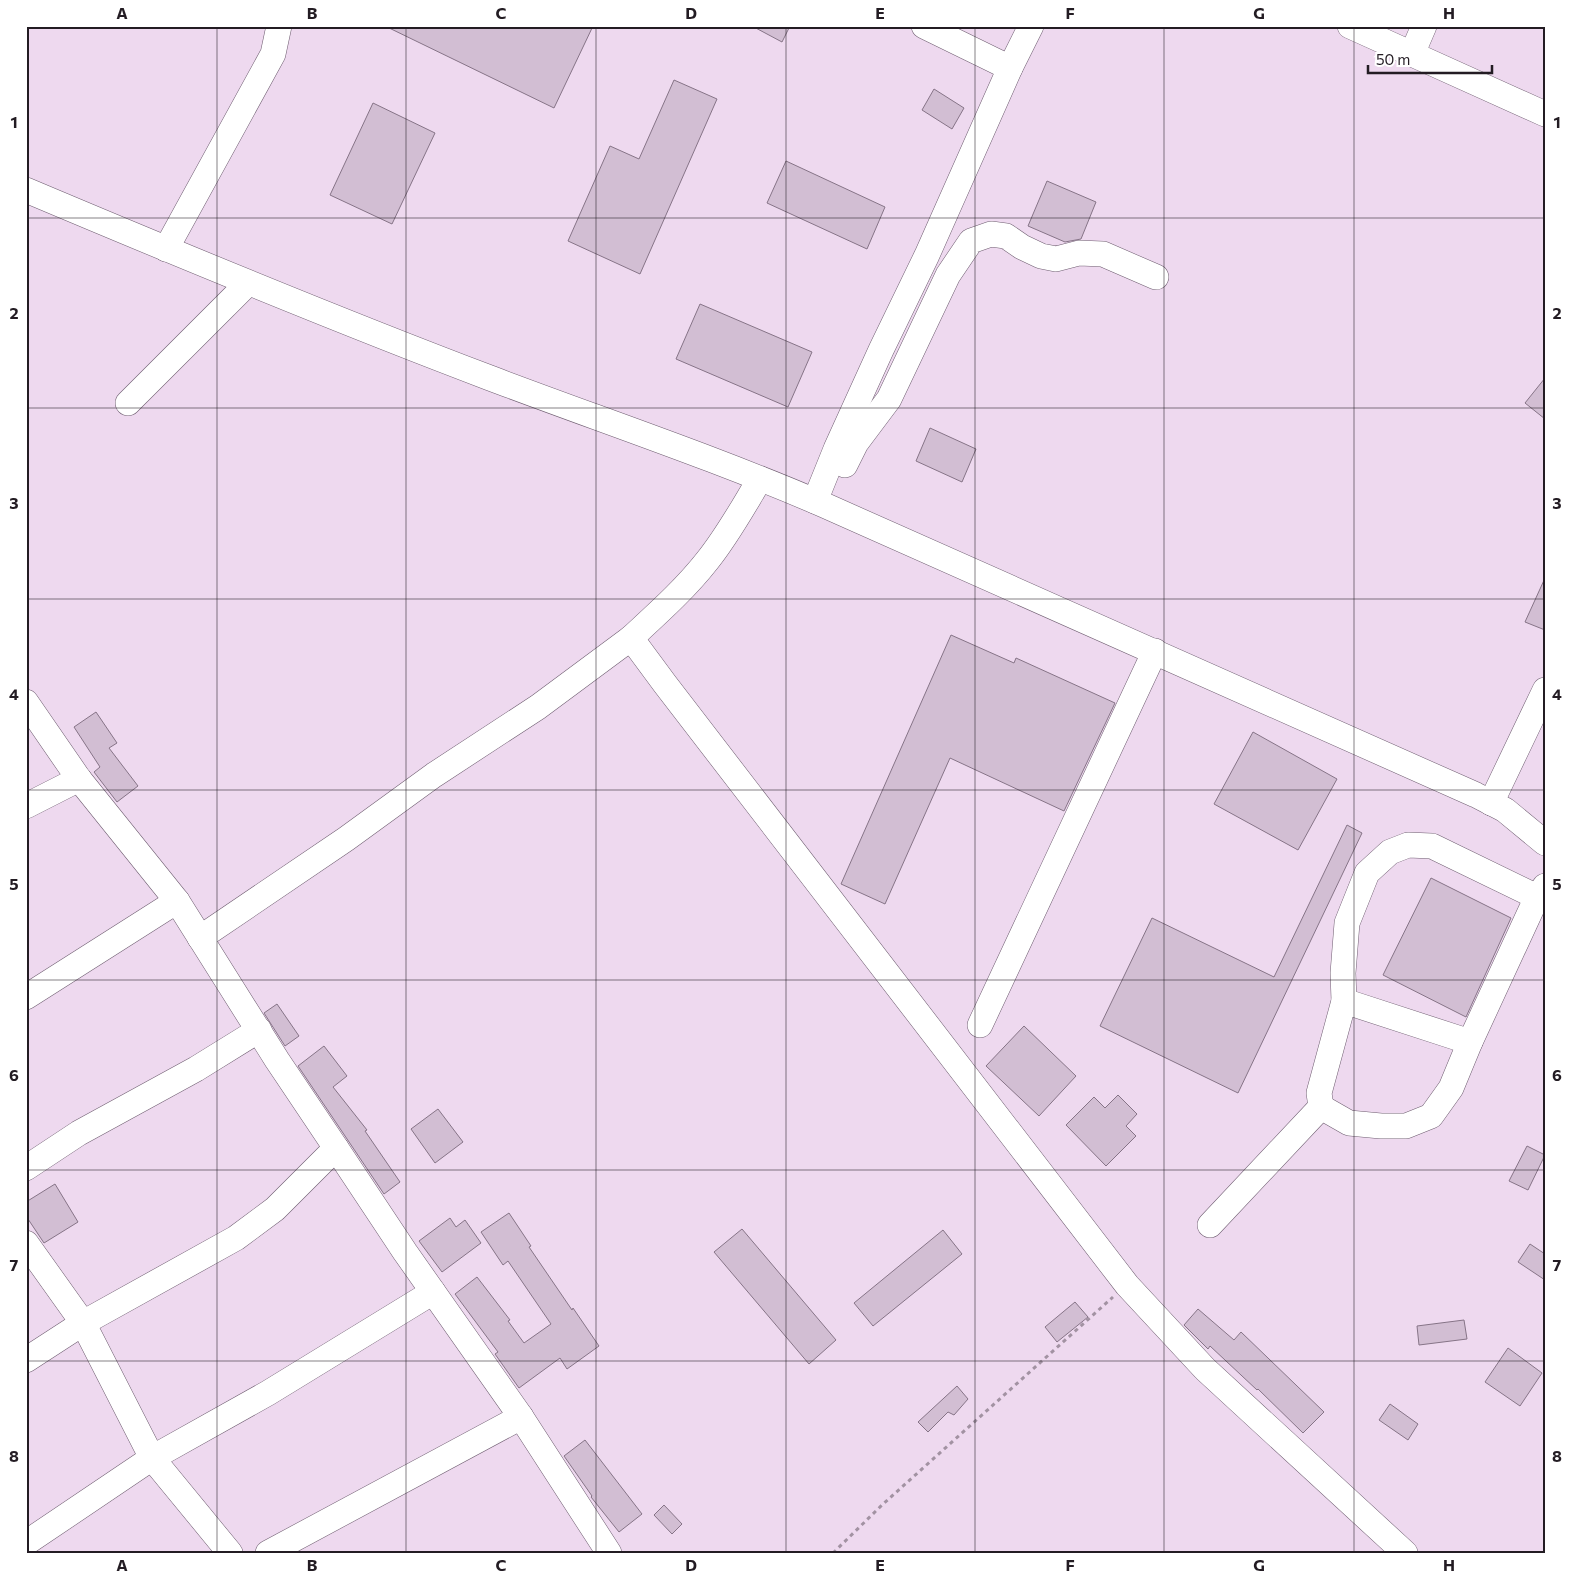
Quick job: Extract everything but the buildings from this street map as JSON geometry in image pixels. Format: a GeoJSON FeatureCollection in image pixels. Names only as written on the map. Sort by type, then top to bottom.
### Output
{"type":"FeatureCollection","features":[{"type":"Feature","properties":{"kind":"street"},"geometry":{"type":"LineString","coordinates":[[166,249],[273,54],[279,26]]}},
{"type":"Feature","properties":{"kind":"street"},"geometry":{"type":"LineString","coordinates":[[924,26],[1010,68]]}},
{"type":"Feature","properties":{"kind":"street"},"geometry":{"type":"LineString","coordinates":[[820,503],[836,449],[1031,26]]}},
{"type":"Feature","properties":{"kind":"street"},"geometry":{"type":"LineString","coordinates":[[1350,26],[1545,114]]}},
{"type":"Feature","properties":{"kind":"street"},"geometry":{"type":"LineString","coordinates":[[1412,54],[1424,26]]}},
{"type":"Feature","properties":{"kind":"street"},"geometry":{"type":"LineString","coordinates":[[26,190],[248,283],[478,374],[820,503],[1155,651],[1491,803],[1505,810],[1545,842]]}},
{"type":"Feature","properties":{"kind":"street"},"geometry":{"type":"LineString","coordinates":[[820,503],[856,443],[889,399],[948,275],[971,241],[991,234],[1006,236],[1035,253],[1056,259],[1080,253],[1103,254],[1156,277]]}},
{"type":"Feature","properties":{"kind":"street"},"geometry":{"type":"LineString","coordinates":[[128,402],[248,283]]}},
{"type":"Feature","properties":{"kind":"street"},"geometry":{"type":"LineString","coordinates":[[200,938],[346,839],[434,775],[538,706],[631,638],[679,593],[708,560],[760,479]]}},
{"type":"Feature","properties":{"kind":"street"},"geometry":{"type":"LineString","coordinates":[[631,638],[664,684],[847,919],[1127,1285],[1205,1369],[1359,1508],[1405,1553]]}},
{"type":"Feature","properties":{"kind":"street"},"geometry":{"type":"LineString","coordinates":[[980,1025],[1155,651]]}},
{"type":"Feature","properties":{"kind":"street"},"geometry":{"type":"LineString","coordinates":[[1491,803],[1543,699]]}},
{"type":"Feature","properties":{"kind":"street"},"geometry":{"type":"LineString","coordinates":[[26,702],[79,779],[178,902],[336,1148],[433,1292],[521,1417],[609,1553]]}},
{"type":"Feature","properties":{"kind":"street"},"geometry":{"type":"LineString","coordinates":[[26,806],[79,779]]}},
{"type":"Feature","properties":{"kind":"street"},"geometry":{"type":"LineString","coordinates":[[1408,845],[1432,846],[1541,891],[1470,1042],[1452,1088],[1431,1116],[1406,1126],[1381,1126],[1348,1123],[1321,1108],[1319,1094],[1344,1001],[1343,973],[1347,923],[1367,873],[1390,852],[1408,845]]}},
{"type":"Feature","properties":{"kind":"street"},"geometry":{"type":"LineString","coordinates":[[26,997],[178,902]]}},
{"type":"Feature","properties":{"kind":"street"},"geometry":{"type":"LineString","coordinates":[[1344,1001],[1470,1042]]}},
{"type":"Feature","properties":{"kind":"street"},"geometry":{"type":"LineString","coordinates":[[26,1168],[79,1133],[196,1069],[259,1030]]}},
{"type":"Feature","properties":{"kind":"street"},"geometry":{"type":"LineString","coordinates":[[1210,1225],[1321,1108]]}},
{"type":"Feature","properties":{"kind":"street"},"geometry":{"type":"LineString","coordinates":[[26,1360],[83,1323],[236,1238],[275,1209],[336,1148]]}},
{"type":"Feature","properties":{"kind":"street"},"geometry":{"type":"LineString","coordinates":[[26,1243],[83,1323],[152,1458],[230,1553]]}},
{"type":"Feature","properties":{"kind":"street"},"geometry":{"type":"LineString","coordinates":[[26,1543],[152,1458],[268,1393],[433,1292]]}},
{"type":"Feature","properties":{"kind":"street"},"geometry":{"type":"LineString","coordinates":[[268,1553],[521,1417]]}},
{"type":"Feature","properties":{"kind":"path"},"geometry":{"type":"LineString","coordinates":[[833,1553],[882,1505],[1127,1285]]}}]}
